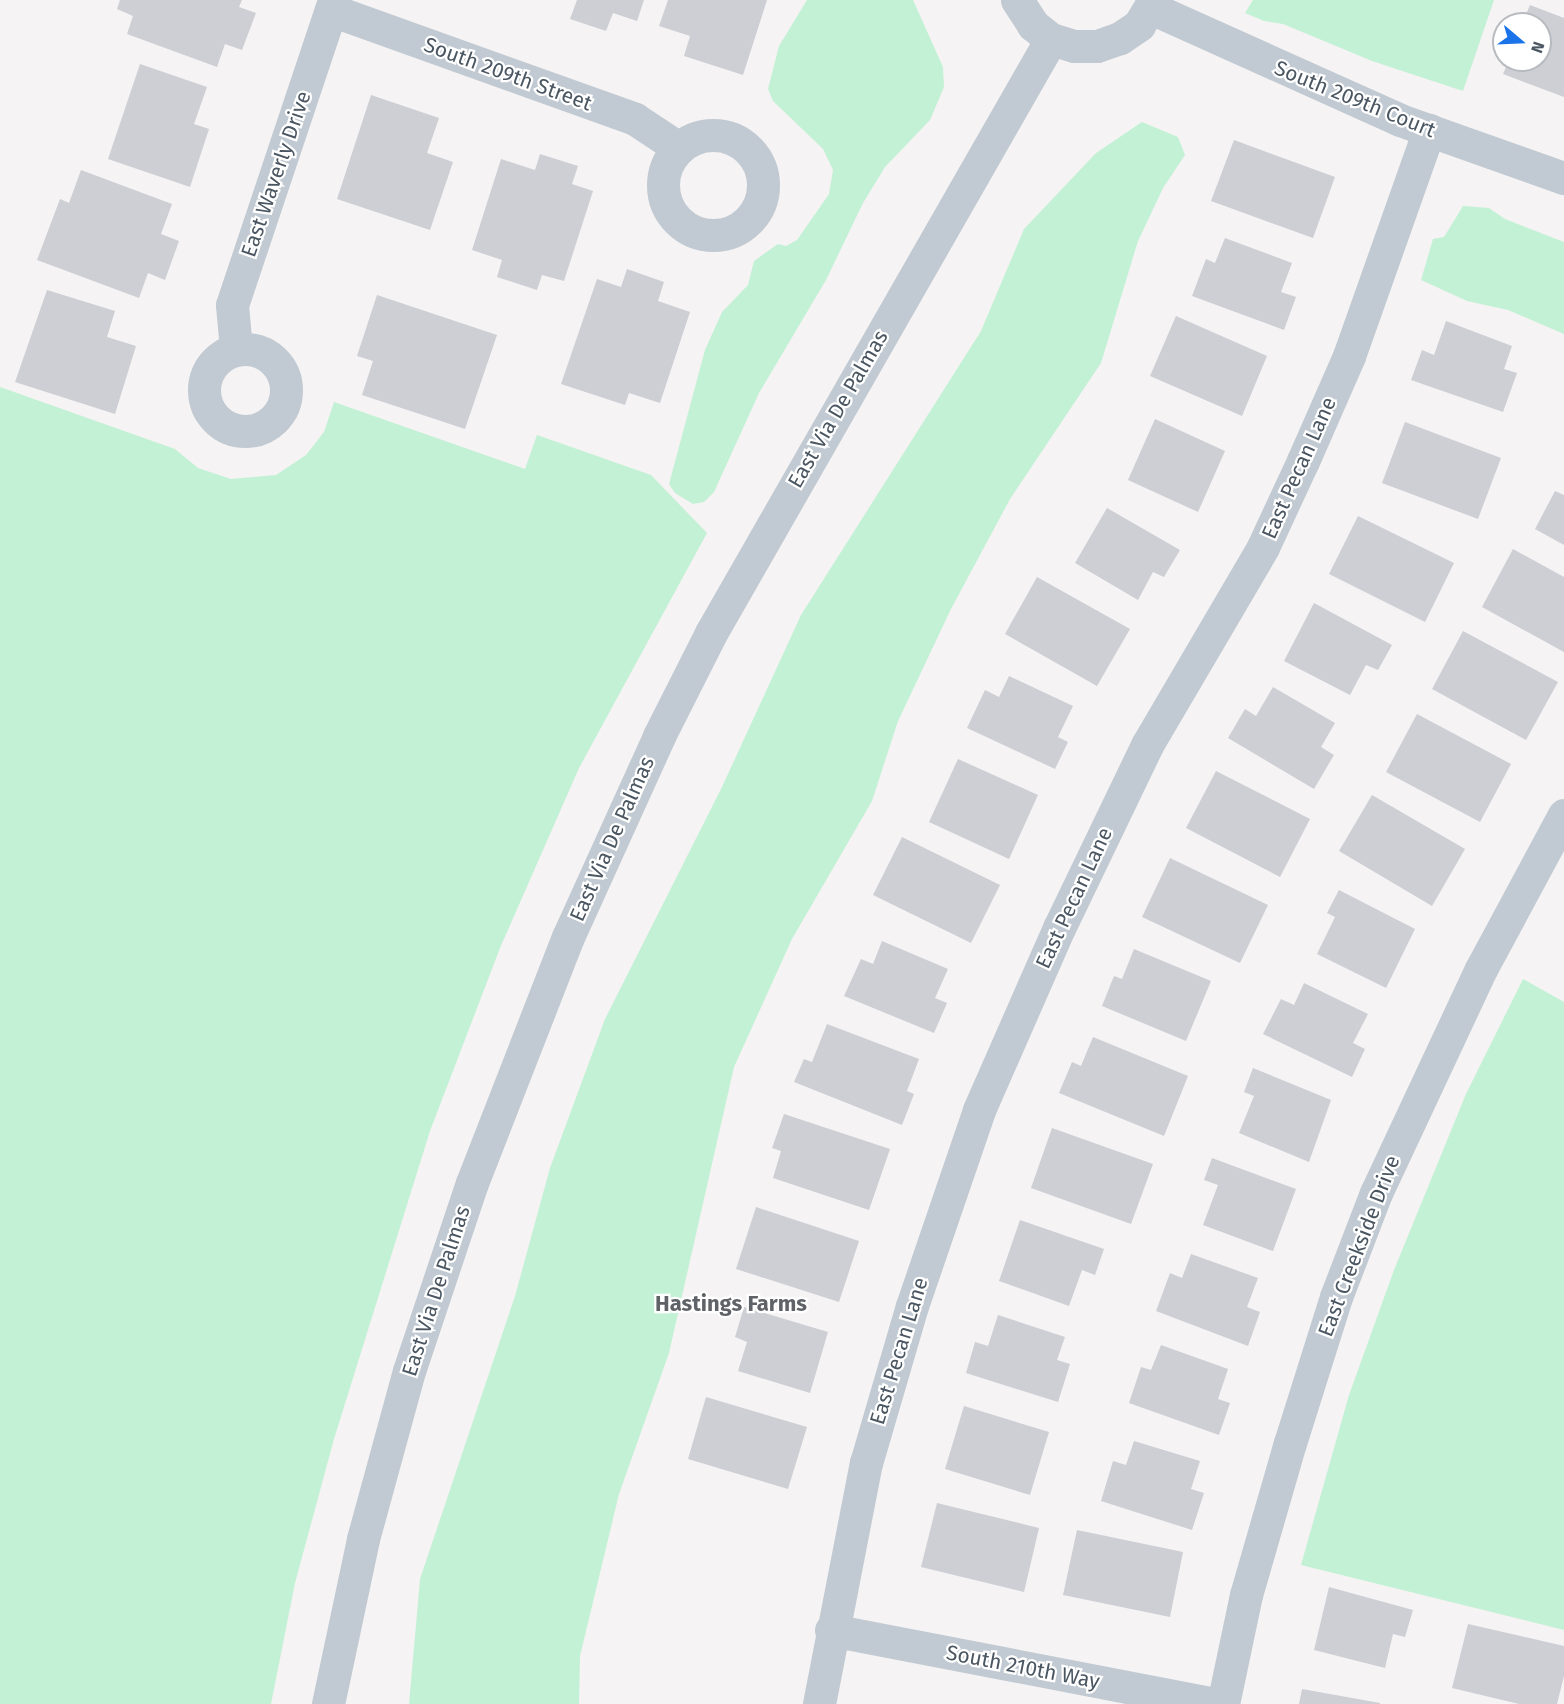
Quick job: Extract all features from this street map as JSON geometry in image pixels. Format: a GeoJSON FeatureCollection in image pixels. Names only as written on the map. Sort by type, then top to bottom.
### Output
{"type":"FeatureCollection","features":[{"type":"Feature","properties":{"kind":"street"},"geometry":{"type":"LineString","coordinates":[[1017,0],[1034,25],[1051,39],[1074,46],[1097,46],[1120,38],[1138,25],[1152,4]]}},
{"type":"Feature","properties":{"kind":"street","name":"South 209th Court"},"geometry":{"type":"LineString","coordinates":[[1152,4],[1304,80],[1429,130],[1564,178]]}},
{"type":"Feature","properties":{"kind":"street","name":"South 209th Street"},"geometry":{"type":"LineString","coordinates":[[333,5],[634,120],[679,148]]}},
{"type":"Feature","properties":{"kind":"street","name":"East Waverly Drive"},"geometry":{"type":"LineString","coordinates":[[236,349],[232,305],[333,5]]}},
{"type":"Feature","properties":{"kind":"street","name":"East Via De Palmas"},"geometry":{"type":"LineString","coordinates":[[328,1704],[363,1539],[409,1371],[472,1183],[568,937],[659,736],[711,633],[1051,39]]}},
{"type":"Feature","properties":{"kind":"street","name":"East Pecan Lane"},"geometry":{"type":"LineString","coordinates":[[819,1704],[831,1630],[866,1463],[912,1306],[979,1110],[1059,928],[1147,745],[1263,547],[1303,461],[1349,356],[1429,130]]}},
{"type":"Feature","properties":{"kind":"street","name":"East Creekside Drive"},"geometry":{"type":"LineString","coordinates":[[1223,1704],[1246,1595],[1290,1443],[1336,1297],[1376,1193],[1481,969],[1564,815]]}},
{"type":"Feature","properties":{"kind":"street","name":"South 210th Way"},"geometry":{"type":"LineString","coordinates":[[831,1630],[1215,1704]]}},
{"type":"Feature","properties":{"kind":"green space"},"geometry":{"type":"Polygon","coordinates":[[[807,0],[913,0],[943,67],[944,87],[930,120],[885,167],[863,203],[826,280],[759,393],[714,492],[704,502],[693,504],[675,493],[669,484],[705,350],[722,312],[748,285],[754,261],[778,244],[786,246],[797,240],[829,194],[833,170],[823,149],[773,101],[768,89],[779,46],[807,0]]]}},
{"type":"Feature","properties":{"kind":"green space"},"geometry":{"type":"Polygon","coordinates":[[[1253,0],[1494,0],[1463,91],[1372,61],[1283,24],[1264,21],[1245,13],[1253,0]]]}},
{"type":"Feature","properties":{"kind":"green space"},"geometry":{"type":"Polygon","coordinates":[[[1142,122],[1178,137],[1185,155],[1163,188],[1138,241],[1101,363],[1010,499],[951,609],[898,721],[872,801],[792,939],[734,1067],[669,1353],[619,1494],[580,1656],[579,1704],[409,1704],[420,1579],[515,1296],[550,1168],[605,1019],[722,787],[801,615],[981,331],[1024,229],[1096,153],[1142,122]]]}},
{"type":"Feature","properties":{"kind":"green space"},"geometry":{"type":"Polygon","coordinates":[[[1463,206],[1489,208],[1505,219],[1564,242],[1564,334],[1508,310],[1467,301],[1421,280],[1433,239],[1444,237],[1463,206]]]}},
{"type":"Feature","properties":{"kind":"green space"},"geometry":{"type":"Polygon","coordinates":[[[0,387],[175,449],[198,468],[231,479],[276,475],[306,455],[324,432],[334,402],[525,469],[537,435],[651,475],[707,533],[579,768],[500,948],[430,1131],[334,1439],[295,1583],[271,1704],[0,1704],[0,387]]]}},
{"type":"Feature","properties":{"kind":"green space"},"geometry":{"type":"Polygon","coordinates":[[[1523,979],[1564,1002],[1564,1630],[1301,1565],[1349,1395],[1394,1270],[1466,1094],[1523,979]]]}},
{"type":"Feature","properties":{"kind":"building"},"geometry":{"type":"Polygon","coordinates":[[[120,0],[242,0],[239,7],[256,13],[242,50],[225,44],[217,67],[127,34],[133,16],[117,9],[120,0]]]}},
{"type":"Feature","properties":{"kind":"building"},"geometry":{"type":"Polygon","coordinates":[[[577,0],[644,0],[637,21],[613,13],[606,31],[570,19],[577,0]]]}},
{"type":"Feature","properties":{"kind":"building"},"geometry":{"type":"Polygon","coordinates":[[[668,0],[767,0],[743,75],[684,56],[690,36],[659,26],[668,0]]]}},
{"type":"Feature","properties":{"kind":"building"},"geometry":{"type":"Polygon","coordinates":[[[1530,5],[1548,12],[1527,12],[1530,5]]]}},
{"type":"Feature","properties":{"kind":"building"},"geometry":{"type":"Polygon","coordinates":[[[1552,13],[1564,18],[1564,97],[1503,74],[1504,72],[1552,72],[1552,13]]]}},
{"type":"Feature","properties":{"kind":"building"},"geometry":{"type":"Polygon","coordinates":[[[140,64],[207,87],[194,124],[209,129],[190,187],[108,159],[140,64]]]}},
{"type":"Feature","properties":{"kind":"building"},"geometry":{"type":"Polygon","coordinates":[[[371,95],[439,118],[427,153],[453,162],[430,230],[337,199],[371,95]]]}},
{"type":"Feature","properties":{"kind":"building"},"geometry":{"type":"Polygon","coordinates":[[[1234,140],[1335,177],[1313,238],[1211,201],[1234,140]]]}},
{"type":"Feature","properties":{"kind":"building"},"geometry":{"type":"Polygon","coordinates":[[[540,154],[578,166],[572,184],[593,191],[564,281],[542,275],[537,290],[497,277],[502,260],[472,250],[501,159],[535,170],[540,154]]]}},
{"type":"Feature","properties":{"kind":"building"},"geometry":{"type":"Polygon","coordinates":[[[81,170],[172,204],[161,234],[179,241],[165,280],[148,273],[139,298],[37,260],[60,199],[69,203],[81,170]]]}},
{"type":"Feature","properties":{"kind":"building"},"geometry":{"type":"Polygon","coordinates":[[[1225,238],[1292,263],[1281,292],[1296,297],[1284,330],[1192,296],[1206,259],[1215,263],[1225,238]]]}},
{"type":"Feature","properties":{"kind":"building"},"geometry":{"type":"Polygon","coordinates":[[[627,269],[664,282],[658,301],[690,312],[660,403],[629,393],[625,405],[561,384],[597,279],[621,287],[627,269]]]}},
{"type":"Feature","properties":{"kind":"building"},"geometry":{"type":"Polygon","coordinates":[[[47,290],[115,311],[107,337],[136,346],[115,414],[15,382],[47,290]]]}},
{"type":"Feature","properties":{"kind":"building"},"geometry":{"type":"Polygon","coordinates":[[[377,295],[497,335],[465,429],[362,395],[373,361],[357,356],[377,295]]]}},
{"type":"Feature","properties":{"kind":"building"},"geometry":{"type":"Polygon","coordinates":[[[1176,316],[1267,356],[1242,416],[1150,376],[1176,316]]]}},
{"type":"Feature","properties":{"kind":"building"},"geometry":{"type":"Polygon","coordinates":[[[1446,321],[1512,346],[1504,369],[1517,373],[1503,412],[1411,380],[1422,350],[1434,355],[1446,321]]]}},
{"type":"Feature","properties":{"kind":"building"},"geometry":{"type":"Polygon","coordinates":[[[1155,419],[1225,451],[1198,512],[1128,480],[1155,419]]]}},
{"type":"Feature","properties":{"kind":"building"},"geometry":{"type":"Polygon","coordinates":[[[1405,422],[1501,458],[1478,519],[1382,483],[1405,422]]]}},
{"type":"Feature","properties":{"kind":"building"},"geometry":{"type":"Polygon","coordinates":[[[1555,491],[1564,495],[1564,545],[1535,529],[1555,491]]]}},
{"type":"Feature","properties":{"kind":"building"},"geometry":{"type":"Polygon","coordinates":[[[1107,508],[1180,550],[1164,577],[1153,572],[1138,600],[1075,563],[1107,508]]]}},
{"type":"Feature","properties":{"kind":"building"},"geometry":{"type":"Polygon","coordinates":[[[1358,516],[1454,563],[1425,622],[1329,574],[1358,516]]]}},
{"type":"Feature","properties":{"kind":"building"},"geometry":{"type":"Polygon","coordinates":[[[1513,549],[1564,577],[1564,652],[1482,607],[1513,549]]]}},
{"type":"Feature","properties":{"kind":"building"},"geometry":{"type":"Polygon","coordinates":[[[1037,577],[1130,629],[1097,686],[1005,634],[1037,577]]]}},
{"type":"Feature","properties":{"kind":"building"},"geometry":{"type":"Polygon","coordinates":[[[1314,603],[1392,645],[1378,670],[1366,665],[1350,695],[1284,661],[1314,603]]]}},
{"type":"Feature","properties":{"kind":"building"},"geometry":{"type":"Polygon","coordinates":[[[1463,631],[1558,682],[1526,740],[1432,689],[1463,631]]]}},
{"type":"Feature","properties":{"kind":"building"},"geometry":{"type":"Polygon","coordinates":[[[1009,676],[1073,706],[1058,737],[1068,742],[1055,769],[967,728],[985,690],[999,697],[1009,676]]]}},
{"type":"Feature","properties":{"kind":"building"},"geometry":{"type":"Polygon","coordinates":[[[1273,687],[1335,723],[1321,747],[1334,755],[1314,789],[1228,738],[1245,709],[1256,716],[1273,687]]]}},
{"type":"Feature","properties":{"kind":"building"},"geometry":{"type":"Polygon","coordinates":[[[1417,714],[1511,764],[1480,822],[1386,772],[1417,714]]]}},
{"type":"Feature","properties":{"kind":"building"},"geometry":{"type":"Polygon","coordinates":[[[958,759],[1038,795],[1009,859],[929,822],[958,759]]]}},
{"type":"Feature","properties":{"kind":"building"},"geometry":{"type":"Polygon","coordinates":[[[1216,771],[1310,819],[1280,877],[1186,828],[1216,771]]]}},
{"type":"Feature","properties":{"kind":"building"},"geometry":{"type":"Polygon","coordinates":[[[1372,795],[1465,849],[1432,906],[1339,851],[1372,795]]]}},
{"type":"Feature","properties":{"kind":"building"},"geometry":{"type":"Polygon","coordinates":[[[902,837],[1000,885],[971,943],[873,895],[902,837]]]}},
{"type":"Feature","properties":{"kind":"building"},"geometry":{"type":"Polygon","coordinates":[[[1170,858],[1268,905],[1240,963],[1142,917],[1170,858]]]}},
{"type":"Feature","properties":{"kind":"building"},"geometry":{"type":"Polygon","coordinates":[[[1339,890],[1415,929],[1386,988],[1317,954],[1335,917],[1327,913],[1339,890]]]}},
{"type":"Feature","properties":{"kind":"building"},"geometry":{"type":"Polygon","coordinates":[[[882,941],[948,969],[935,998],[947,1003],[934,1033],[844,996],[861,959],[873,964],[882,941]]]}},
{"type":"Feature","properties":{"kind":"building"},"geometry":{"type":"Polygon","coordinates":[[[1134,949],[1211,981],[1186,1041],[1102,1006],[1114,976],[1122,979],[1134,949]]]}},
{"type":"Feature","properties":{"kind":"building"},"geometry":{"type":"Polygon","coordinates":[[[1304,983],[1368,1014],[1353,1043],[1365,1049],[1352,1077],[1263,1034],[1281,999],[1294,1005],[1304,983]]]}},
{"type":"Feature","properties":{"kind":"building"},"geometry":{"type":"Polygon","coordinates":[[[827,1024],[919,1059],[907,1091],[914,1094],[902,1125],[794,1082],[804,1059],[812,1062],[827,1024]]]}},
{"type":"Feature","properties":{"kind":"building"},"geometry":{"type":"Polygon","coordinates":[[[1093,1037],[1188,1076],[1164,1136],[1059,1093],[1072,1062],[1081,1066],[1093,1037]]]}},
{"type":"Feature","properties":{"kind":"building"},"geometry":{"type":"Polygon","coordinates":[[[1253,1068],[1331,1100],[1309,1162],[1239,1133],[1254,1096],[1244,1092],[1253,1068]]]}},
{"type":"Feature","properties":{"kind":"building"},"geometry":{"type":"Polygon","coordinates":[[[784,1114],[890,1149],[869,1210],[773,1178],[781,1151],[772,1148],[784,1114]]]}},
{"type":"Feature","properties":{"kind":"building"},"geometry":{"type":"Polygon","coordinates":[[[1052,1128],[1153,1164],[1131,1224],[1031,1188],[1052,1128]]]}},
{"type":"Feature","properties":{"kind":"building"},"geometry":{"type":"Polygon","coordinates":[[[1212,1158],[1296,1189],[1273,1251],[1203,1225],[1218,1185],[1204,1180],[1212,1158]]]}},
{"type":"Feature","properties":{"kind":"building"},"geometry":{"type":"Polygon","coordinates":[[[756,1207],[859,1241],[839,1302],[736,1269],[756,1207]]]}},
{"type":"Feature","properties":{"kind":"building"},"geometry":{"type":"Polygon","coordinates":[[[1020,1220],[1104,1249],[1095,1275],[1082,1270],[1069,1306],[999,1281],[1020,1220]]]}},
{"type":"Feature","properties":{"kind":"building"},"geometry":{"type":"Polygon","coordinates":[[[1191,1254],[1258,1278],[1247,1307],[1260,1312],[1248,1346],[1156,1311],[1170,1273],[1182,1278],[1191,1254]]]}},
{"type":"Feature","properties":{"kind":"building"},"geometry":{"type":"Polygon","coordinates":[[[744,1307],[828,1332],[810,1393],[738,1371],[747,1342],[735,1337],[744,1307]]]}},
{"type":"Feature","properties":{"kind":"building"},"geometry":{"type":"Polygon","coordinates":[[[998,1315],[1065,1337],[1057,1360],[1070,1364],[1058,1402],[966,1373],[975,1342],[988,1346],[998,1315]]]}},
{"type":"Feature","properties":{"kind":"building"},"geometry":{"type":"Polygon","coordinates":[[[1161,1345],[1228,1369],[1218,1399],[1230,1403],[1219,1435],[1129,1403],[1141,1367],[1151,1370],[1161,1345]]]}},
{"type":"Feature","properties":{"kind":"building"},"geometry":{"type":"Polygon","coordinates":[[[706,1397],[807,1427],[788,1489],[688,1459],[706,1397]]]}},
{"type":"Feature","properties":{"kind":"building"},"geometry":{"type":"Polygon","coordinates":[[[964,1406],[1049,1432],[1030,1495],[945,1469],[964,1406]]]}},
{"type":"Feature","properties":{"kind":"building"},"geometry":{"type":"Polygon","coordinates":[[[1134,1441],[1200,1461],[1191,1489],[1204,1493],[1192,1530],[1101,1501],[1113,1461],[1126,1465],[1134,1441]]]}},
{"type":"Feature","properties":{"kind":"building"},"geometry":{"type":"Polygon","coordinates":[[[937,1503],[1039,1528],[1024,1592],[921,1567],[937,1503]]]}},
{"type":"Feature","properties":{"kind":"building"},"geometry":{"type":"Polygon","coordinates":[[[1077,1530],[1183,1552],[1170,1617],[1063,1595],[1077,1530]]]}},
{"type":"Feature","properties":{"kind":"building"},"geometry":{"type":"Polygon","coordinates":[[[1329,1587],[1413,1610],[1405,1637],[1393,1634],[1385,1668],[1314,1650],[1329,1587]]]}},
{"type":"Feature","properties":{"kind":"building"},"geometry":{"type":"Polygon","coordinates":[[[1468,1624],[1564,1646],[1564,1676],[1557,1704],[1519,1704],[1452,1688],[1468,1624]]]}},
{"type":"Feature","properties":{"kind":"building"},"geometry":{"type":"Polygon","coordinates":[[[1302,1689],[1380,1703],[1380,1704],[1299,1704],[1302,1689]]]}},
{"type":"Feature","properties":{"kind":"district","name":"Hastings Farms"},"geometry":{"type":"Point","coordinates":[731,1304]}}]}
